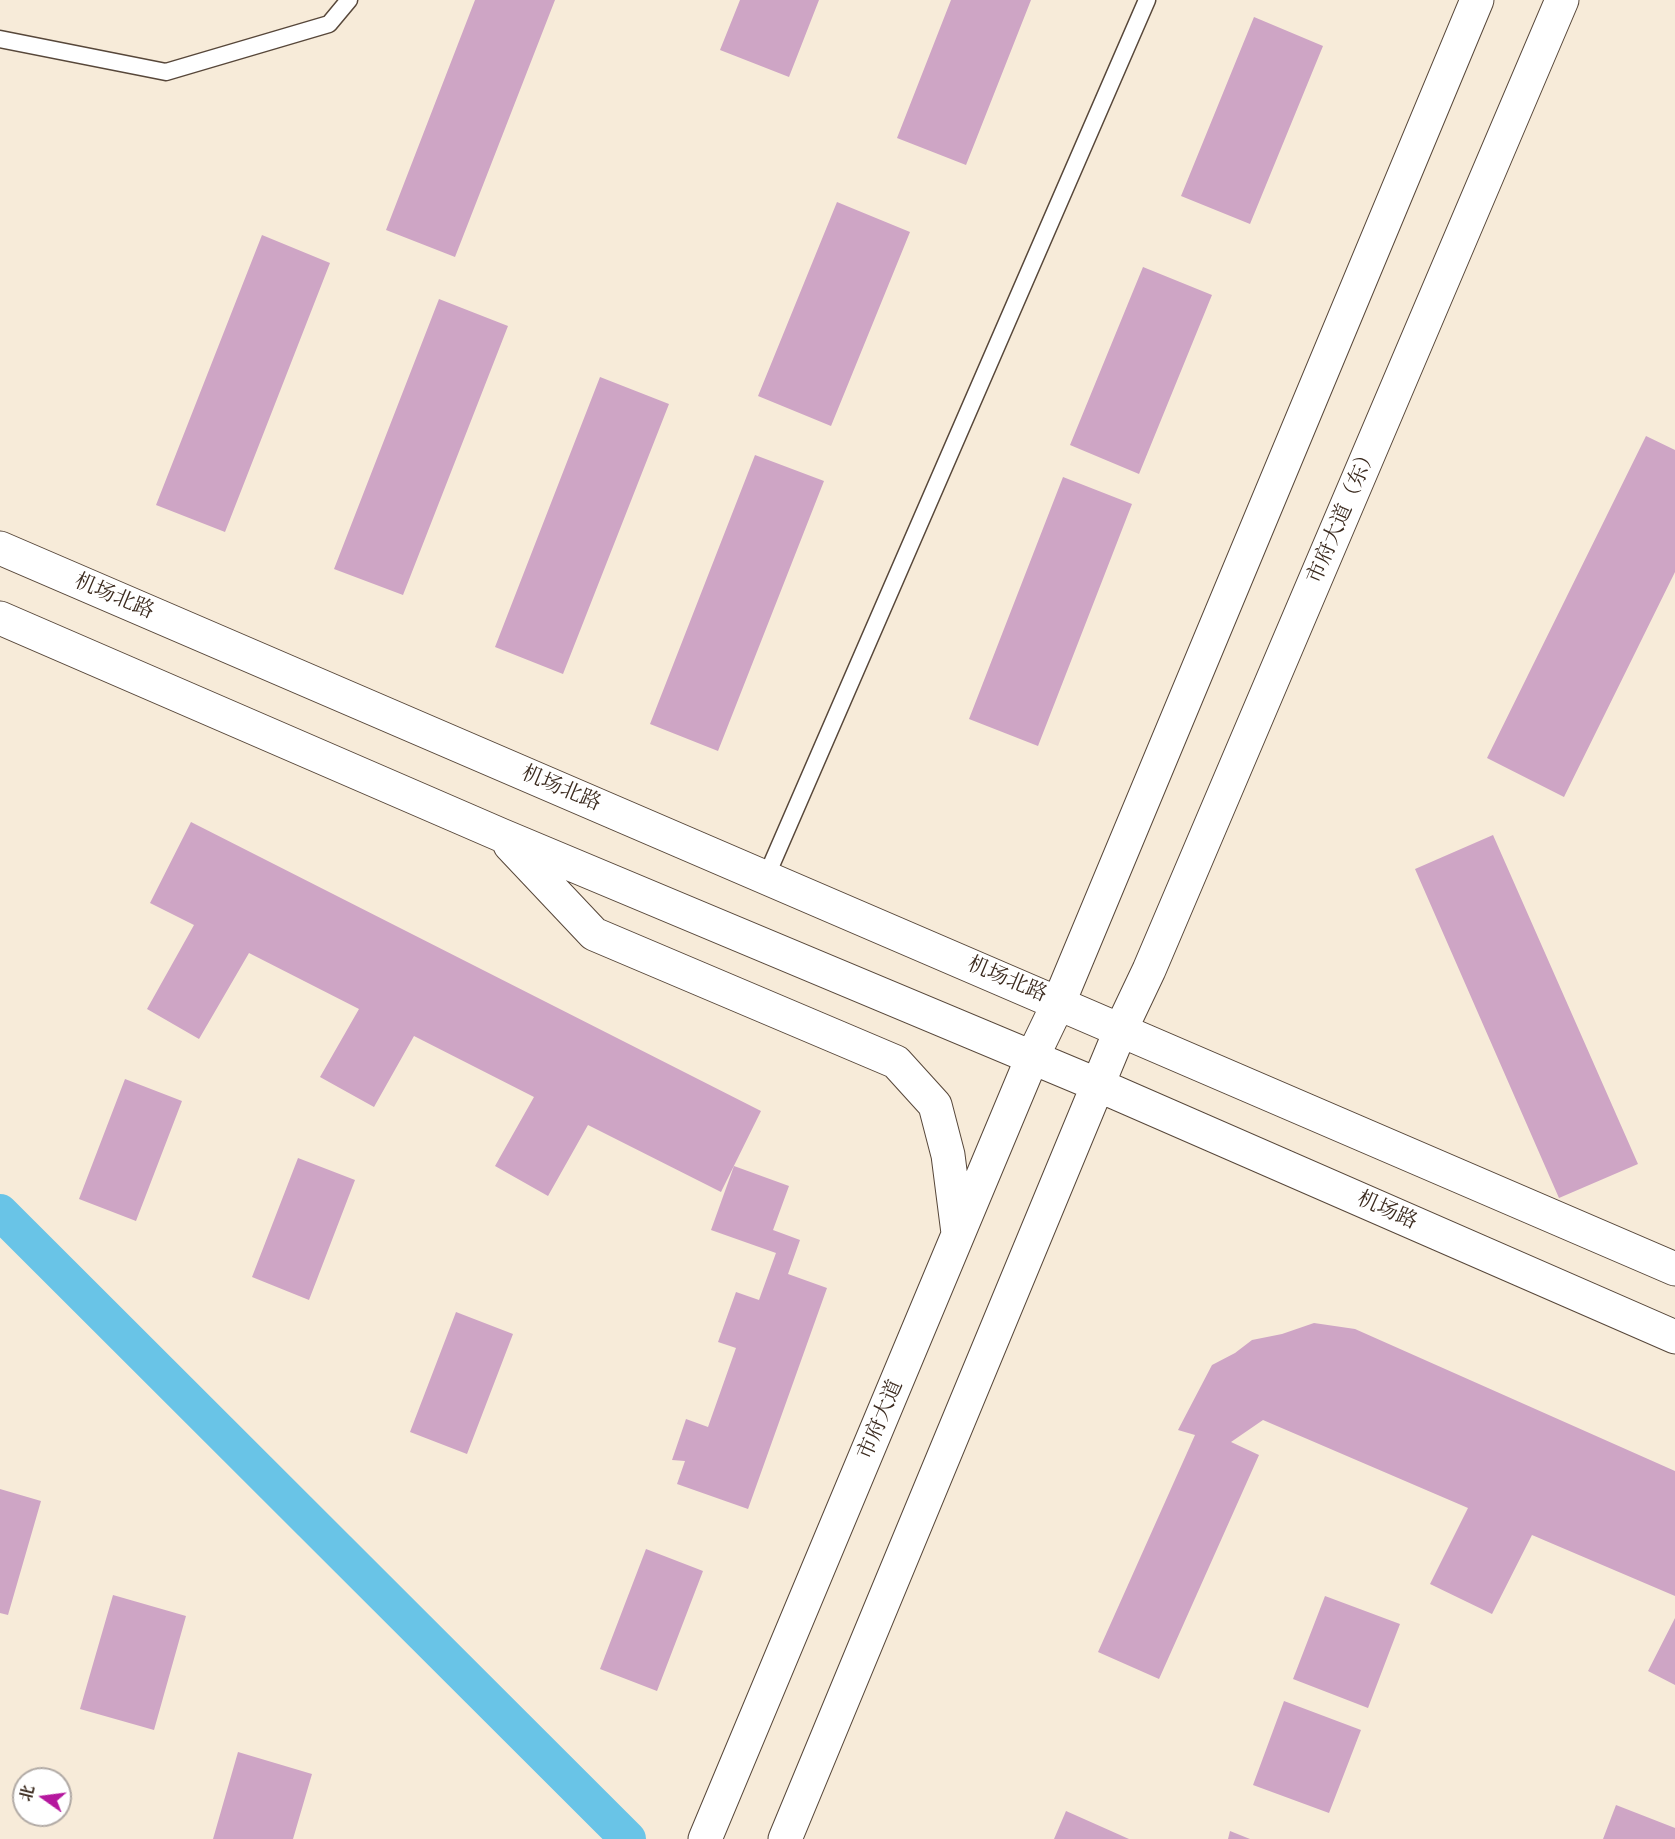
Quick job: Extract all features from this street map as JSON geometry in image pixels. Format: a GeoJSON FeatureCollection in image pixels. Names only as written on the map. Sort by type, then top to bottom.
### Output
{"type":"FeatureCollection","features":[{"type":"Feature","properties":{"kind":"main road"},"geometry":{"type":"LineString","coordinates":[[1059,1002],[1478,0]]}},
{"type":"Feature","properties":{"kind":"main road","name":"市府大道（东）"},"geometry":{"type":"LineString","coordinates":[[1121,1029],[1149,970],[1562,0]]}},
{"type":"Feature","properties":{"kind":"main road","name":"机场北路"},"geometry":{"type":"LineString","coordinates":[[0,548],[1121,1029]]}},
{"type":"Feature","properties":{"kind":"main road"},"geometry":{"type":"LineString","coordinates":[[0,618],[501,835],[1098,1085]]}},
{"type":"Feature","properties":{"kind":"main road"},"geometry":{"type":"LineString","coordinates":[[501,835],[594,934],[896,1062],[935,1105],[948,1155],[958,1236]]}},
{"type":"Feature","properties":{"kind":"main road","name":"市府大道"},"geometry":{"type":"LineString","coordinates":[[705,1839],[1032,1058],[1059,1002]]}},
{"type":"Feature","properties":{"kind":"main road"},"geometry":{"type":"LineString","coordinates":[[785,1839],[1121,1029],[1675,1269]]}},
{"type":"Feature","properties":{"kind":"main road","name":"机场路"},"geometry":{"type":"LineString","coordinates":[[1098,1085],[1675,1337]]}},
{"type":"Feature","properties":{"kind":"lane"},"geometry":{"type":"LineString","coordinates":[[0,39],[166,72],[329,24],[349,0]]}},
{"type":"Feature","properties":{"kind":"lane"},"geometry":{"type":"LineString","coordinates":[[766,877],[1147,0]]}},
{"type":"Feature","properties":{"kind":"building"},"geometry":{"type":"Polygon","coordinates":[[[475,0],[555,0],[455,257],[386,230],[475,0]]]}},
{"type":"Feature","properties":{"kind":"building"},"geometry":{"type":"Polygon","coordinates":[[[740,0],[819,0],[789,77],[720,50],[740,0]]]}},
{"type":"Feature","properties":{"kind":"building"},"geometry":{"type":"Polygon","coordinates":[[[951,0],[1031,0],[966,165],[897,138],[951,0]]]}},
{"type":"Feature","properties":{"kind":"building"},"geometry":{"type":"Polygon","coordinates":[[[1254,17],[1323,46],[1250,224],[1181,196],[1254,17]]]}},
{"type":"Feature","properties":{"kind":"building"},"geometry":{"type":"Polygon","coordinates":[[[837,202],[910,232],[831,426],[758,396],[837,202]]]}},
{"type":"Feature","properties":{"kind":"building"},"geometry":{"type":"Polygon","coordinates":[[[262,235],[330,263],[225,532],[156,505],[262,235]]]}},
{"type":"Feature","properties":{"kind":"building"},"geometry":{"type":"Polygon","coordinates":[[[1143,267],[1212,295],[1139,474],[1070,445],[1143,267]]]}},
{"type":"Feature","properties":{"kind":"building"},"geometry":{"type":"Polygon","coordinates":[[[439,299],[508,326],[403,595],[334,569],[439,299]]]}},
{"type":"Feature","properties":{"kind":"building"},"geometry":{"type":"Polygon","coordinates":[[[600,377],[669,404],[563,674],[495,647],[600,377]]]}},
{"type":"Feature","properties":{"kind":"building"},"geometry":{"type":"Polygon","coordinates":[[[1646,436],[1675,450],[1675,572],[1564,797],[1487,758],[1646,436]]]}},
{"type":"Feature","properties":{"kind":"building"},"geometry":{"type":"Polygon","coordinates":[[[755,455],[824,481],[718,751],[650,724],[755,455]]]}},
{"type":"Feature","properties":{"kind":"building"},"geometry":{"type":"Polygon","coordinates":[[[1063,477],[1132,504],[1038,746],[969,719],[1063,477]]]}},
{"type":"Feature","properties":{"kind":"building"},"geometry":{"type":"Polygon","coordinates":[[[191,822],[761,1111],[721,1192],[588,1125],[548,1196],[495,1166],[534,1097],[414,1036],[374,1107],[320,1077],[359,1009],[249,953],[199,1039],[147,1009],[194,925],[150,903],[191,822]]]}},
{"type":"Feature","properties":{"kind":"building"},"geometry":{"type":"Polygon","coordinates":[[[1493,835],[1638,1164],[1559,1198],[1415,869],[1493,835]]]}},
{"type":"Feature","properties":{"kind":"building"},"geometry":{"type":"Polygon","coordinates":[[[125,1079],[182,1101],[136,1221],[79,1199],[125,1079]]]}},
{"type":"Feature","properties":{"kind":"building"},"geometry":{"type":"Polygon","coordinates":[[[298,1158],[355,1180],[309,1300],[252,1277],[298,1158]]]}},
{"type":"Feature","properties":{"kind":"building"},"geometry":{"type":"Polygon","coordinates":[[[734,1166],[789,1186],[773,1230],[800,1240],[788,1274],[827,1288],[748,1509],[677,1484],[685,1461],[672,1460],[686,1419],[708,1427],[736,1348],[718,1342],[736,1292],[759,1300],[776,1253],[711,1230],[734,1166]]]}},
{"type":"Feature","properties":{"kind":"building"},"geometry":{"type":"Polygon","coordinates":[[[456,1312],[513,1334],[467,1454],[410,1432],[456,1312]]]}},
{"type":"Feature","properties":{"kind":"building"},"geometry":{"type":"Polygon","coordinates":[[[1314,1323],[1355,1329],[1675,1471],[1675,1596],[1532,1535],[1492,1614],[1430,1584],[1468,1508],[1263,1420],[1231,1442],[1259,1455],[1159,1679],[1098,1652],[1195,1435],[1178,1430],[1212,1365],[1235,1353],[1252,1340],[1282,1334],[1314,1323]]]}},
{"type":"Feature","properties":{"kind":"building"},"geometry":{"type":"Polygon","coordinates":[[[0,1489],[41,1501],[8,1615],[0,1613],[0,1489]]]}},
{"type":"Feature","properties":{"kind":"building"},"geometry":{"type":"Polygon","coordinates":[[[646,1549],[703,1571],[657,1691],[600,1669],[646,1549]]]}},
{"type":"Feature","properties":{"kind":"building"},"geometry":{"type":"Polygon","coordinates":[[[113,1595],[186,1616],[154,1730],[80,1709],[113,1595]]]}},
{"type":"Feature","properties":{"kind":"building"},"geometry":{"type":"Polygon","coordinates":[[[1325,1596],[1400,1624],[1368,1708],[1293,1679],[1325,1596]]]}},
{"type":"Feature","properties":{"kind":"building"},"geometry":{"type":"Polygon","coordinates":[[[1675,1618],[1675,1685],[1648,1671],[1675,1618]]]}},
{"type":"Feature","properties":{"kind":"building"},"geometry":{"type":"Polygon","coordinates":[[[1284,1701],[1361,1730],[1329,1813],[1253,1785],[1284,1701]]]}},
{"type":"Feature","properties":{"kind":"building"},"geometry":{"type":"Polygon","coordinates":[[[238,1752],[312,1774],[293,1839],[213,1839],[238,1752]]]}},
{"type":"Feature","properties":{"kind":"building"},"geometry":{"type":"Polygon","coordinates":[[[1616,1805],[1675,1828],[1675,1839],[1603,1839],[1616,1805]]]}},
{"type":"Feature","properties":{"kind":"building"},"geometry":{"type":"Polygon","coordinates":[[[1066,1811],[1129,1839],[1054,1839],[1066,1811]]]}},
{"type":"Feature","properties":{"kind":"building"},"geometry":{"type":"Polygon","coordinates":[[[1230,1831],[1250,1839],[1228,1839],[1230,1831]]]}},
{"type":"Feature","properties":{"kind":"waterway"},"geometry":{"type":"LineString","coordinates":[[0,1212],[628,1839]]}}]}
